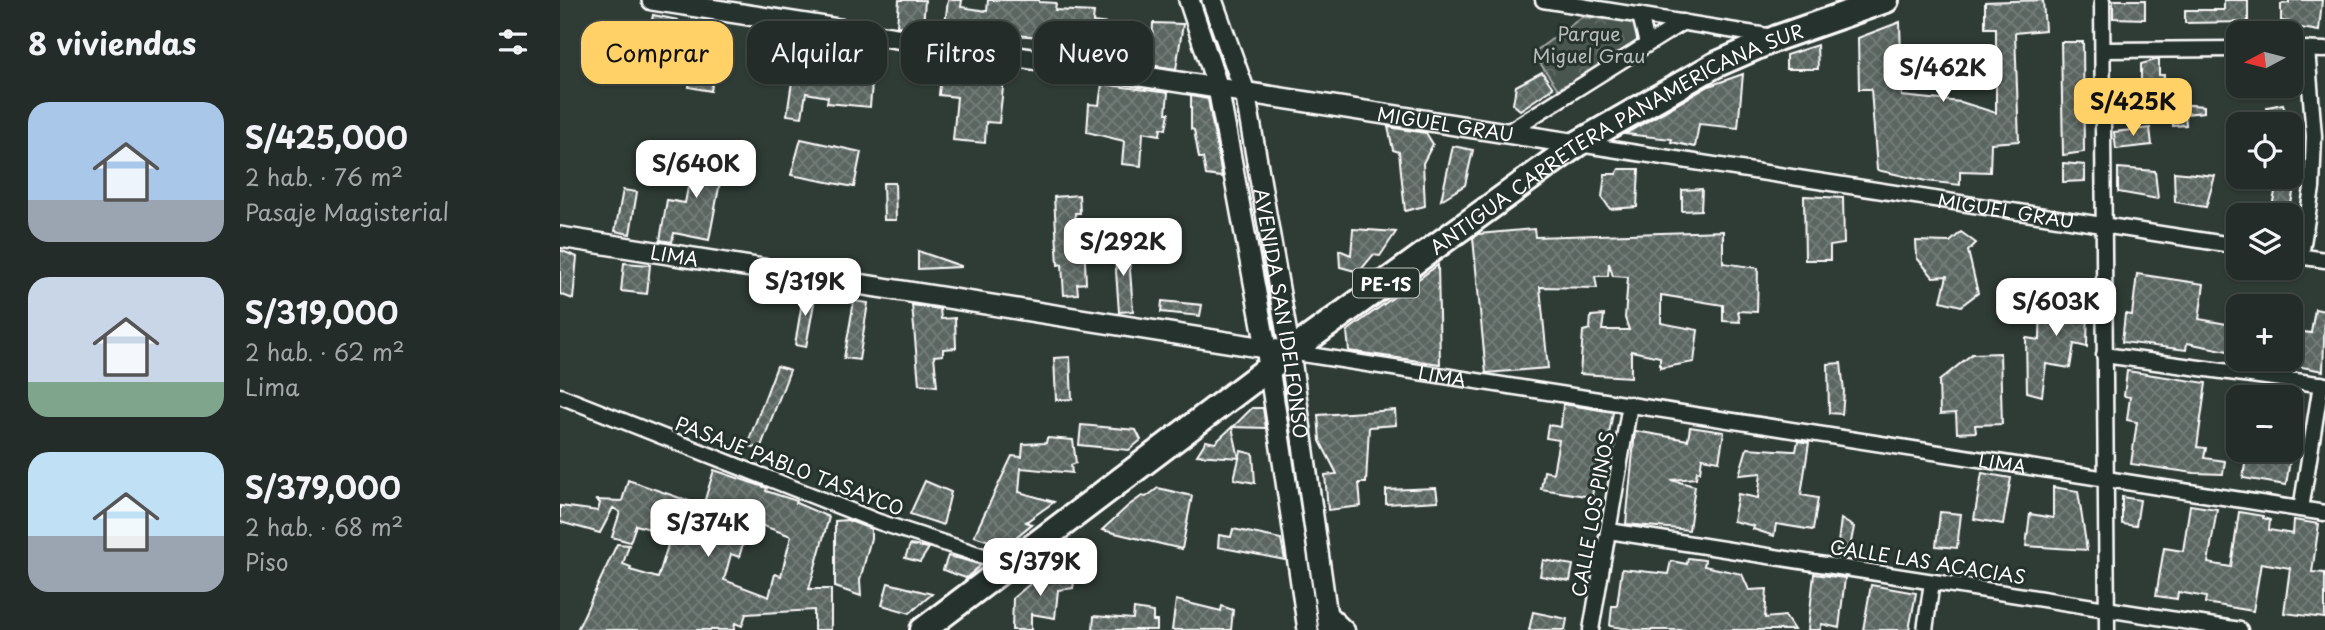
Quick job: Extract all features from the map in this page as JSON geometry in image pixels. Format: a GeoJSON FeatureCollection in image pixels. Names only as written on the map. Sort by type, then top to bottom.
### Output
{"type":"FeatureCollection","features":[{"type":"Feature","properties":{"kind":"highway","name":"ANTIGUA CARRETERA PANAMERICANA SUR"},"geometry":{"type":"LineString","coordinates":[[923,630],[1275,356],[1577,144],[1715,65],[1777,38],[1886,0]]}},
{"type":"Feature","properties":{"kind":"main road","name":"MIGUEL GRAU"},"geometry":{"type":"LineString","coordinates":[[652,0],[1577,144]]}},
{"type":"Feature","properties":{"kind":"main road","name":"AVENIDA SAN IDELFONSO"},"geometry":{"type":"LineString","coordinates":[[1189,0],[1218,88],[1328,620]]}},
{"type":"Feature","properties":{"kind":"main road","name":"AVENIDA SAN IDELFONSO"},"geometry":{"type":"LineString","coordinates":[[1212,0],[1245,92],[1308,630]]}},
{"type":"Feature","properties":{"kind":"main road","name":"LIMA"},"geometry":{"type":"LineString","coordinates":[[560,237],[1275,356]]}},
{"type":"Feature","properties":{"kind":"street"},"geometry":{"type":"LineString","coordinates":[[1543,0],[1777,38]]}},
{"type":"Feature","properties":{"kind":"street"},"geometry":{"type":"LineString","coordinates":[[2102,0],[2106,630]]}},
{"type":"Feature","properties":{"kind":"street"},"geometry":{"type":"LineString","coordinates":[[1640,15],[1647,44]]}},
{"type":"Feature","properties":{"kind":"street"},"geometry":{"type":"LineString","coordinates":[[1506,133],[1683,22]]}},
{"type":"Feature","properties":{"kind":"street"},"geometry":{"type":"LineString","coordinates":[[2303,48],[2325,50]]}},
{"type":"Feature","properties":{"kind":"street"},"geometry":{"type":"LineString","coordinates":[[2303,226],[2312,188],[2314,136],[2307,48]]}},
{"type":"Feature","properties":{"kind":"street"},"geometry":{"type":"LineString","coordinates":[[2103,50],[2226,49]]}},
{"type":"Feature","properties":{"kind":"street","name":"MIGUEL GRAU"},"geometry":{"type":"LineString","coordinates":[[1577,144],[2226,244]]}},
{"type":"Feature","properties":{"kind":"street"},"geometry":{"type":"LineString","coordinates":[[2303,257],[2325,260]]}},
{"type":"Feature","properties":{"kind":"street"},"geometry":{"type":"LineString","coordinates":[[2104,355],[2323,384],[2301,509]]}},
{"type":"Feature","properties":{"kind":"street","name":"LIMA"},"geometry":{"type":"LineString","coordinates":[[1275,356],[1630,404],[2325,513]]}},
{"type":"Feature","properties":{"kind":"street","name":"PASAJE PABLO TASAYCO"},"geometry":{"type":"LineString","coordinates":[[560,396],[879,522],[1008,564]]}},
{"type":"Feature","properties":{"kind":"street","name":"CALLE LOS PINOS"},"geometry":{"type":"LineString","coordinates":[[1591,630],[1630,404]]}},
{"type":"Feature","properties":{"kind":"street","name":"CALLE LAS ACACIAS"},"geometry":{"type":"LineString","coordinates":[[1609,531],[2239,630]]}},
{"type":"Feature","properties":{"kind":"street"},"geometry":{"type":"LineString","coordinates":[[1925,630],[1932,582]]}},
{"type":"Feature","properties":{"kind":"street"},"geometry":{"type":"LineString","coordinates":[[1328,620],[1348,630]]}},
{"type":"Feature","properties":{"kind":"green space","name":"Parque Miguel Grau"},"geometry":{"type":"Polygon","coordinates":[[[1582,17],[1631,21],[1641,34],[1630,51],[1558,89],[1533,53],[1582,17]]]}},
{"type":"Feature","properties":{"kind":"building"},"geometry":{"type":"Polygon","coordinates":[[[899,0],[925,0],[924,21],[901,21],[901,26],[897,26],[899,0]]]}},
{"type":"Feature","properties":{"kind":"building"},"geometry":{"type":"Polygon","coordinates":[[[948,0],[962,0],[961,7],[987,11],[988,0],[1039,0],[1056,3],[1055,10],[1094,12],[1093,21],[1034,21],[1034,36],[1020,35],[1020,21],[945,21],[948,0]]]}},
{"type":"Feature","properties":{"kind":"building"},"geometry":{"type":"Polygon","coordinates":[[[2043,0],[2045,30],[2015,33],[2019,141],[1991,143],[1990,172],[1960,171],[1960,185],[1926,181],[1877,170],[1871,89],[1859,89],[1858,38],[1900,22],[1902,96],[1961,102],[1996,113],[1996,28],[1985,28],[1985,2],[2043,0]]]}},
{"type":"Feature","properties":{"kind":"building"},"geometry":{"type":"Polygon","coordinates":[[[2113,0],[2145,0],[2145,19],[2113,18],[2113,0]]]}},
{"type":"Feature","properties":{"kind":"building"},"geometry":{"type":"Polygon","coordinates":[[[2224,0],[2248,0],[2248,21],[2185,23],[2185,10],[2224,10],[2224,0]]]}},
{"type":"Feature","properties":{"kind":"building"},"geometry":{"type":"Polygon","coordinates":[[[2289,0],[2322,0],[2319,31],[2303,28],[2303,21],[2281,21],[2281,4],[2289,3],[2289,0]]]}},
{"type":"Feature","properties":{"kind":"building"},"geometry":{"type":"Polygon","coordinates":[[[653,15],[678,20],[678,21],[652,21],[653,15]]]}},
{"type":"Feature","properties":{"kind":"building"},"geometry":{"type":"Polygon","coordinates":[[[1153,23],[1183,24],[1176,69],[1153,65],[1153,23]]]}},
{"type":"Feature","properties":{"kind":"building"},"geometry":{"type":"Polygon","coordinates":[[[2061,42],[2083,42],[2084,152],[2063,155],[2061,42]]]}},
{"type":"Feature","properties":{"kind":"building"},"geometry":{"type":"Polygon","coordinates":[[[1817,45],[1818,69],[1786,69],[1786,55],[1817,45]]]}},
{"type":"Feature","properties":{"kind":"building"},"geometry":{"type":"Polygon","coordinates":[[[2159,59],[2159,75],[2164,75],[2164,103],[2204,106],[2204,112],[2185,114],[2186,125],[2173,126],[2173,116],[2150,118],[2151,97],[2141,98],[2141,64],[2159,59]]]}},
{"type":"Feature","properties":{"kind":"building"},"geometry":{"type":"Polygon","coordinates":[[[1542,72],[1553,88],[1520,110],[1513,104],[1516,86],[1542,72]]]}},
{"type":"Feature","properties":{"kind":"building"},"geometry":{"type":"Polygon","coordinates":[[[1743,74],[1738,128],[1699,124],[1695,147],[1671,142],[1672,139],[1625,134],[1709,86],[1743,74]]]}},
{"type":"Feature","properties":{"kind":"building"},"geometry":{"type":"Polygon","coordinates":[[[690,84],[712,84],[711,91],[689,87],[690,84]]]}},
{"type":"Feature","properties":{"kind":"building"},"geometry":{"type":"Polygon","coordinates":[[[792,84],[872,84],[870,107],[827,103],[828,97],[806,93],[802,117],[787,115],[792,84]]]}},
{"type":"Feature","properties":{"kind":"building"},"geometry":{"type":"Polygon","coordinates":[[[940,84],[1004,84],[999,123],[986,122],[985,143],[953,140],[957,97],[939,95],[940,84]]]}},
{"type":"Feature","properties":{"kind":"building"},"geometry":{"type":"Polygon","coordinates":[[[1102,84],[1168,93],[1166,113],[1169,113],[1166,129],[1161,128],[1160,135],[1143,132],[1141,166],[1122,164],[1124,141],[1087,132],[1089,104],[1099,105],[1102,84]]]}},
{"type":"Feature","properties":{"kind":"building"},"geometry":{"type":"Polygon","coordinates":[[[1191,96],[1208,99],[1222,177],[1206,175],[1203,158],[1199,158],[1194,130],[1191,129],[1191,96]]]}},
{"type":"Feature","properties":{"kind":"building"},"geometry":{"type":"Polygon","coordinates":[[[2283,104],[2285,112],[2268,112],[2267,107],[2283,104]]]}},
{"type":"Feature","properties":{"kind":"building"},"geometry":{"type":"Polygon","coordinates":[[[1388,127],[1426,133],[1433,144],[1423,163],[1425,206],[1405,211],[1399,152],[1393,150],[1388,127]]]}},
{"type":"Feature","properties":{"kind":"building"},"geometry":{"type":"Polygon","coordinates":[[[2150,128],[2152,145],[2116,149],[2114,132],[2150,128]]]}},
{"type":"Feature","properties":{"kind":"building"},"geometry":{"type":"Polygon","coordinates":[[[801,139],[861,152],[854,187],[791,175],[801,139]]]}},
{"type":"Feature","properties":{"kind":"building"},"geometry":{"type":"Polygon","coordinates":[[[1453,146],[1473,150],[1465,185],[1441,200],[1453,146]]]}},
{"type":"Feature","properties":{"kind":"building"},"geometry":{"type":"Polygon","coordinates":[[[695,150],[725,156],[709,240],[674,233],[672,242],[660,240],[667,200],[685,203],[695,150]]]}},
{"type":"Feature","properties":{"kind":"building"},"geometry":{"type":"Polygon","coordinates":[[[2063,163],[2085,165],[2085,181],[2063,182],[2063,163]]]}},
{"type":"Feature","properties":{"kind":"building"},"geometry":{"type":"Polygon","coordinates":[[[2118,168],[2155,171],[2158,199],[2118,192],[2118,168]]]}},
{"type":"Feature","properties":{"kind":"building"},"geometry":{"type":"Polygon","coordinates":[[[1619,169],[1639,169],[1637,207],[1610,209],[1602,197],[1605,174],[1616,174],[1619,169]]]}},
{"type":"Feature","properties":{"kind":"building"},"geometry":{"type":"Polygon","coordinates":[[[2174,172],[2215,176],[2206,207],[2175,202],[2174,172]]]}},
{"type":"Feature","properties":{"kind":"building"},"geometry":{"type":"Polygon","coordinates":[[[883,183],[895,183],[896,220],[884,220],[883,183]]]}},
{"type":"Feature","properties":{"kind":"building"},"geometry":{"type":"Polygon","coordinates":[[[1702,189],[1701,210],[1682,211],[1682,190],[1702,189]]]}},
{"type":"Feature","properties":{"kind":"building"},"geometry":{"type":"Polygon","coordinates":[[[2276,189],[2294,189],[2291,203],[2273,203],[2276,189]]]}},
{"type":"Feature","properties":{"kind":"building"},"geometry":{"type":"Polygon","coordinates":[[[623,190],[637,192],[630,234],[615,231],[623,190]]]}},
{"type":"Feature","properties":{"kind":"building"},"geometry":{"type":"Polygon","coordinates":[[[1079,195],[1080,213],[1075,213],[1077,240],[1084,240],[1086,283],[1077,284],[1078,294],[1064,295],[1062,264],[1058,265],[1054,197],[1079,195]]]}},
{"type":"Feature","properties":{"kind":"building"},"geometry":{"type":"Polygon","coordinates":[[[1804,196],[1843,198],[1844,244],[1830,246],[1830,260],[1805,260],[1804,196]]]}},
{"type":"Feature","properties":{"kind":"building"},"geometry":{"type":"Polygon","coordinates":[[[1353,229],[1396,232],[1380,256],[1373,255],[1359,272],[1340,267],[1339,250],[1351,255],[1353,229]]]}},
{"type":"Feature","properties":{"kind":"building"},"geometry":{"type":"Polygon","coordinates":[[[1534,229],[1535,237],[1723,231],[1723,263],[1758,268],[1757,312],[1738,311],[1740,322],[1723,321],[1723,305],[1661,295],[1661,323],[1698,330],[1694,362],[1660,368],[1660,357],[1631,351],[1631,377],[1580,374],[1583,331],[1590,329],[1591,316],[1604,315],[1602,330],[1629,330],[1625,318],[1628,277],[1613,276],[1609,263],[1608,276],[1595,276],[1597,288],[1540,287],[1548,368],[1486,373],[1473,238],[1478,234],[1534,229]]]}},
{"type":"Feature","properties":{"kind":"building"},"geometry":{"type":"Polygon","coordinates":[[[1961,232],[1976,243],[1968,251],[1978,293],[1961,306],[1941,301],[1947,276],[1933,277],[1917,258],[1916,241],[1950,242],[1961,232]]]}},
{"type":"Feature","properties":{"kind":"building"},"geometry":{"type":"Polygon","coordinates":[[[1128,243],[1133,311],[1119,312],[1114,244],[1128,243]]]}},
{"type":"Feature","properties":{"kind":"building"},"geometry":{"type":"Polygon","coordinates":[[[560,250],[577,257],[573,299],[560,294],[560,250]]]}},
{"type":"Feature","properties":{"kind":"building"},"geometry":{"type":"Polygon","coordinates":[[[918,251],[961,266],[961,267],[918,269],[918,251]]]}},
{"type":"Feature","properties":{"kind":"building"},"geometry":{"type":"Polygon","coordinates":[[[624,263],[650,265],[647,294],[621,291],[624,263]]]}},
{"type":"Feature","properties":{"kind":"building"},"geometry":{"type":"Polygon","coordinates":[[[1438,265],[1440,364],[1349,351],[1347,331],[1438,265]]]}},
{"type":"Feature","properties":{"kind":"building"},"geometry":{"type":"Polygon","coordinates":[[[2137,274],[2204,284],[2199,319],[2226,324],[2226,351],[2187,343],[2186,350],[2122,342],[2125,314],[2132,315],[2137,274]]]}},
{"type":"Feature","properties":{"kind":"building"},"geometry":{"type":"Polygon","coordinates":[[[804,290],[816,292],[806,347],[795,345],[804,290]]]}},
{"type":"Feature","properties":{"kind":"building"},"geometry":{"type":"Polygon","coordinates":[[[2041,294],[2088,300],[2087,347],[2074,344],[2070,368],[2046,364],[2042,396],[2027,392],[2026,338],[2040,340],[2041,294]]]}},
{"type":"Feature","properties":{"kind":"building"},"geometry":{"type":"Polygon","coordinates":[[[854,301],[868,303],[859,360],[844,358],[854,301]]]}},
{"type":"Feature","properties":{"kind":"building"},"geometry":{"type":"Polygon","coordinates":[[[1162,301],[1202,305],[1200,316],[1161,312],[1162,301]]]}},
{"type":"Feature","properties":{"kind":"building"},"geometry":{"type":"Polygon","coordinates":[[[912,305],[940,309],[941,319],[955,318],[956,348],[943,349],[943,355],[934,356],[937,386],[919,384],[912,305]]]}},
{"type":"Feature","properties":{"kind":"building"},"geometry":{"type":"Polygon","coordinates":[[[2315,309],[2325,311],[2323,371],[2303,367],[2303,332],[2311,333],[2315,309]]]}},
{"type":"Feature","properties":{"kind":"building"},"geometry":{"type":"Polygon","coordinates":[[[2000,353],[2002,424],[1975,425],[1976,432],[1957,433],[1956,413],[1940,414],[1939,381],[1972,354],[2000,353]]]}},
{"type":"Feature","properties":{"kind":"building"},"geometry":{"type":"Polygon","coordinates":[[[1070,357],[1072,399],[1056,400],[1054,358],[1070,357]]]}},
{"type":"Feature","properties":{"kind":"building"},"geometry":{"type":"Polygon","coordinates":[[[1841,363],[1844,392],[1842,414],[1829,413],[1828,364],[1841,363]]]}},
{"type":"Feature","properties":{"kind":"building"},"geometry":{"type":"Polygon","coordinates":[[[777,366],[790,370],[760,449],[747,445],[777,366]]]}},
{"type":"Feature","properties":{"kind":"building"},"geometry":{"type":"Polygon","coordinates":[[[2127,371],[2206,383],[2197,447],[2206,448],[2204,458],[2225,461],[2223,474],[2194,473],[2131,464],[2137,422],[2127,420],[2130,397],[2124,396],[2127,371]]]}},
{"type":"Feature","properties":{"kind":"building"},"geometry":{"type":"Polygon","coordinates":[[[1563,404],[1613,412],[1607,445],[1603,445],[1599,470],[1596,469],[1592,497],[1541,489],[1544,471],[1553,473],[1559,440],[1546,438],[1548,425],[1561,427],[1563,404]]]}},
{"type":"Feature","properties":{"kind":"building"},"geometry":{"type":"Polygon","coordinates":[[[1252,408],[1263,408],[1266,428],[1233,427],[1252,408]]]}},
{"type":"Feature","properties":{"kind":"building"},"geometry":{"type":"Polygon","coordinates":[[[1395,410],[1396,425],[1369,427],[1366,483],[1359,483],[1361,506],[1328,510],[1325,475],[1337,474],[1320,441],[1318,415],[1395,410]]]}},
{"type":"Feature","properties":{"kind":"building"},"geometry":{"type":"Polygon","coordinates":[[[1081,425],[1136,430],[1141,440],[1129,450],[1079,445],[1081,425]]]}},
{"type":"Feature","properties":{"kind":"building"},"geometry":{"type":"Polygon","coordinates":[[[1232,427],[1239,458],[1197,455],[1206,441],[1215,443],[1232,427]]]}},
{"type":"Feature","properties":{"kind":"building"},"geometry":{"type":"Polygon","coordinates":[[[1690,427],[1724,432],[1719,461],[1702,458],[1700,472],[1697,471],[1696,478],[1671,480],[1695,486],[1689,530],[1626,524],[1635,431],[1688,440],[1690,427]]]}},
{"type":"Feature","properties":{"kind":"building"},"geometry":{"type":"Polygon","coordinates":[[[1047,438],[1073,440],[1076,463],[1071,465],[1072,473],[1021,468],[1019,492],[1054,502],[1026,522],[1032,524],[999,551],[985,546],[1004,546],[974,536],[1012,456],[1022,457],[1023,444],[1046,443],[1047,438]]]}},
{"type":"Feature","properties":{"kind":"building"},"geometry":{"type":"Polygon","coordinates":[[[1798,441],[1809,443],[1801,495],[1818,498],[1813,530],[1776,524],[1774,536],[1753,529],[1754,526],[1733,521],[1738,494],[1758,498],[1761,473],[1739,475],[1747,448],[1796,451],[1798,441]]]}},
{"type":"Feature","properties":{"kind":"building"},"geometry":{"type":"Polygon","coordinates":[[[1241,451],[1253,454],[1255,483],[1234,479],[1241,451]]]}},
{"type":"Feature","properties":{"kind":"building"},"geometry":{"type":"Polygon","coordinates":[[[2245,462],[2290,462],[2286,485],[2243,478],[2245,462]]]}},
{"type":"Feature","properties":{"kind":"building"},"geometry":{"type":"Polygon","coordinates":[[[714,470],[767,488],[766,491],[797,501],[796,503],[829,517],[809,589],[831,589],[831,630],[814,630],[814,610],[746,614],[742,626],[735,623],[734,630],[577,630],[617,544],[629,545],[623,564],[631,567],[630,570],[658,578],[671,535],[636,525],[630,542],[612,537],[620,512],[613,508],[600,533],[560,522],[560,506],[598,511],[600,503],[595,500],[622,501],[628,480],[703,506],[714,470]],[[750,521],[739,557],[731,554],[724,580],[769,597],[775,574],[781,576],[791,536],[750,521]]]}},
{"type":"Feature","properties":{"kind":"building"},"geometry":{"type":"Polygon","coordinates":[[[1982,473],[2011,478],[2003,524],[1974,519],[1982,473]]]}},
{"type":"Feature","properties":{"kind":"building"},"geometry":{"type":"Polygon","coordinates":[[[925,481],[951,492],[943,525],[910,514],[925,481]]]}},
{"type":"Feature","properties":{"kind":"building"},"geometry":{"type":"Polygon","coordinates":[[[2053,487],[2078,491],[2087,550],[2026,546],[2030,514],[2053,518],[2053,487]]]}},
{"type":"Feature","properties":{"kind":"building"},"geometry":{"type":"Polygon","coordinates":[[[1158,488],[1192,496],[1182,549],[1102,530],[1128,506],[1158,488]]]}},
{"type":"Feature","properties":{"kind":"building"},"geometry":{"type":"Polygon","coordinates":[[[1436,488],[1438,501],[1386,504],[1386,490],[1436,488]]]}},
{"type":"Feature","properties":{"kind":"building"},"geometry":{"type":"Polygon","coordinates":[[[2122,497],[2140,500],[2136,526],[2122,524],[2122,497]]]}},
{"type":"Feature","properties":{"kind":"building"},"geometry":{"type":"Polygon","coordinates":[[[2190,505],[2217,509],[2208,563],[2231,567],[2239,512],[2263,516],[2270,520],[2269,530],[2293,534],[2294,520],[2319,524],[2312,572],[2325,573],[2325,618],[2284,613],[2290,568],[2261,563],[2253,611],[2205,603],[2206,597],[2178,592],[2177,599],[2156,596],[2164,548],[2183,551],[2190,505]]]}},
{"type":"Feature","properties":{"kind":"building"},"geometry":{"type":"Polygon","coordinates":[[[1940,512],[1961,514],[1957,548],[1936,546],[1940,512]]]}},
{"type":"Feature","properties":{"kind":"building"},"geometry":{"type":"Polygon","coordinates":[[[1841,519],[1854,527],[1850,547],[1837,551],[1841,519]]]}},
{"type":"Feature","properties":{"kind":"building"},"geometry":{"type":"Polygon","coordinates":[[[847,520],[871,529],[860,580],[861,596],[835,587],[835,521],[847,520]]]}},
{"type":"Feature","properties":{"kind":"building"},"geometry":{"type":"Polygon","coordinates":[[[1233,529],[1281,539],[1285,560],[1218,547],[1219,535],[1231,537],[1233,529]]]}},
{"type":"Feature","properties":{"kind":"building"},"geometry":{"type":"Polygon","coordinates":[[[910,545],[929,548],[920,562],[905,558],[910,545]]]}},
{"type":"Feature","properties":{"kind":"building"},"geometry":{"type":"Polygon","coordinates":[[[948,556],[981,565],[966,578],[943,570],[948,556]]]}},
{"type":"Feature","properties":{"kind":"building"},"geometry":{"type":"Polygon","coordinates":[[[1688,558],[1705,560],[1704,566],[1742,574],[1749,590],[1767,589],[1765,618],[1785,616],[1794,630],[1635,630],[1610,626],[1612,606],[1617,606],[1622,569],[1668,574],[1671,561],[1687,564],[1688,558]]]}},
{"type":"Feature","properties":{"kind":"building"},"geometry":{"type":"Polygon","coordinates":[[[1543,560],[1573,565],[1570,581],[1540,576],[1543,560]]]}},
{"type":"Feature","properties":{"kind":"building"},"geometry":{"type":"Polygon","coordinates":[[[1069,570],[1075,577],[1073,588],[1058,590],[1055,618],[1031,614],[1031,630],[1012,630],[1013,598],[1042,574],[1069,570]]]}},
{"type":"Feature","properties":{"kind":"building"},"geometry":{"type":"Polygon","coordinates":[[[1814,574],[1845,578],[1839,628],[1822,624],[1820,630],[1808,630],[1814,574]]]}},
{"type":"Feature","properties":{"kind":"building"},"geometry":{"type":"Polygon","coordinates":[[[888,583],[932,594],[910,613],[882,605],[888,583]]]}},
{"type":"Feature","properties":{"kind":"building"},"geometry":{"type":"Polygon","coordinates":[[[1871,585],[1916,593],[1909,630],[1863,630],[1871,585]]]}},
{"type":"Feature","properties":{"kind":"building"},"geometry":{"type":"Polygon","coordinates":[[[1176,600],[1221,611],[1222,606],[1233,610],[1231,630],[1172,630],[1176,600]]]}},
{"type":"Feature","properties":{"kind":"building"},"geometry":{"type":"Polygon","coordinates":[[[1134,609],[1153,612],[1157,630],[1093,630],[1094,616],[1133,619],[1134,609]]]}},
{"type":"Feature","properties":{"kind":"building"},"geometry":{"type":"Polygon","coordinates":[[[1533,612],[1567,619],[1565,630],[1529,630],[1533,612]]]}}]}
